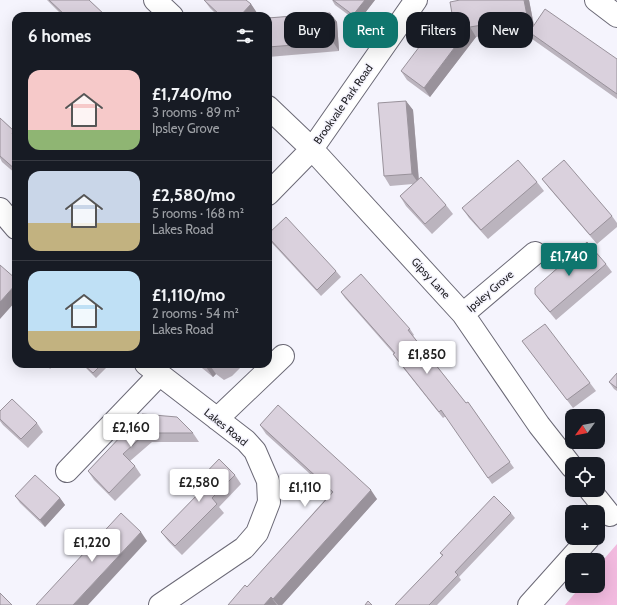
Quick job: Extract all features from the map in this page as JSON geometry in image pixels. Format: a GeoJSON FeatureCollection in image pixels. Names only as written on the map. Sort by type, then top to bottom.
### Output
{"type":"FeatureCollection","features":[{"type":"Feature","properties":{"kind":"street"},"geometry":{"type":"LineString","coordinates":[[155,0],[168,12]]}},
{"type":"Feature","properties":{"kind":"street","name":"Brookvale Park Road"},"geometry":{"type":"LineString","coordinates":[[272,190],[312,149],[416,0]]}},
{"type":"Feature","properties":{"kind":"street"},"geometry":{"type":"LineString","coordinates":[[596,0],[617,16]]}},
{"type":"Feature","properties":{"kind":"street","name":"Gipsy Lane"},"geometry":{"type":"LineString","coordinates":[[272,111],[312,149],[463,314],[539,425],[565,458]]}},
{"type":"Feature","properties":{"kind":"street"},"geometry":{"type":"LineString","coordinates":[[0,209],[12,223]]}},
{"type":"Feature","properties":{"kind":"street","name":"Ipsley Grove"},"geometry":{"type":"LineString","coordinates":[[463,314],[536,253]]}},
{"type":"Feature","properties":{"kind":"street"},"geometry":{"type":"LineString","coordinates":[[272,366],[283,356]]}},
{"type":"Feature","properties":{"kind":"street"},"geometry":{"type":"LineString","coordinates":[[217,419],[270,368]]}},
{"type":"Feature","properties":{"kind":"street"},"geometry":{"type":"LineString","coordinates":[[67,471],[152,369]]}},
{"type":"Feature","properties":{"kind":"street","name":"Lakes Road"},"geometry":{"type":"LineString","coordinates":[[152,369],[246,441],[255,451],[268,481],[269,502],[257,533],[244,548],[160,605]]}},
{"type":"Feature","properties":{"kind":"street"},"geometry":{"type":"LineString","coordinates":[[595,497],[608,516]]}},
{"type":"Feature","properties":{"kind":"street"},"geometry":{"type":"LineString","coordinates":[[529,605],[583,545]]}},
{"type":"Feature","properties":{"kind":"shaded area"},"geometry":{"type":"Polygon","coordinates":[[[617,544],[617,605],[565,605],[575,593],[605,593],[605,558],[617,544]]]}},
{"type":"Feature","properties":{"kind":"building"},"geometry":{"type":"Polygon","coordinates":[[[49,0],[89,0],[102,12],[62,12],[49,0]]]}},
{"type":"Feature","properties":{"kind":"building"},"geometry":{"type":"Polygon","coordinates":[[[204,0],[246,0],[251,4],[244,12],[217,12],[204,0]]]}},
{"type":"Feature","properties":{"kind":"building"},"geometry":{"type":"Polygon","coordinates":[[[333,0],[365,0],[355,12],[349,12],[333,0]]]}},
{"type":"Feature","properties":{"kind":"building"},"geometry":{"type":"Polygon","coordinates":[[[460,0],[524,0],[526,12],[478,12],[478,26],[470,27],[470,12],[452,12],[450,2],[460,0]]]}},
{"type":"Feature","properties":{"kind":"building"},"geometry":{"type":"Polygon","coordinates":[[[545,9],[617,59],[617,94],[533,35],[533,27],[545,9]]]}},
{"type":"Feature","properties":{"kind":"building"},"geometry":{"type":"Polygon","coordinates":[[[284,17],[284,46],[272,47],[272,18],[284,17]]]}},
{"type":"Feature","properties":{"kind":"building"},"geometry":{"type":"Polygon","coordinates":[[[418,48],[454,48],[424,88],[401,71],[418,48]]]}},
{"type":"Feature","properties":{"kind":"building"},"geometry":{"type":"Polygon","coordinates":[[[406,101],[412,174],[384,176],[378,103],[406,101]]]}},
{"type":"Feature","properties":{"kind":"building"},"geometry":{"type":"Polygon","coordinates":[[[0,118],[12,129],[12,166],[0,156],[0,118]]]}},
{"type":"Feature","properties":{"kind":"building"},"geometry":{"type":"Polygon","coordinates":[[[518,160],[537,182],[481,230],[462,208],[518,160]]]}},
{"type":"Feature","properties":{"kind":"building"},"geometry":{"type":"Polygon","coordinates":[[[564,160],[612,216],[590,235],[542,179],[564,160]]]}},
{"type":"Feature","properties":{"kind":"building"},"geometry":{"type":"Polygon","coordinates":[[[421,177],[446,205],[425,224],[400,196],[421,177]]]}},
{"type":"Feature","properties":{"kind":"building"},"geometry":{"type":"Polygon","coordinates":[[[286,217],[336,271],[317,290],[272,241],[272,230],[286,217]]]}},
{"type":"Feature","properties":{"kind":"building"},"geometry":{"type":"Polygon","coordinates":[[[587,242],[606,264],[550,312],[535,294],[535,288],[587,242]]]}},
{"type":"Feature","properties":{"kind":"building"},"geometry":{"type":"Polygon","coordinates":[[[0,265],[12,276],[12,288],[0,302],[0,265]]]}},
{"type":"Feature","properties":{"kind":"building"},"geometry":{"type":"Polygon","coordinates":[[[361,274],[410,329],[408,330],[466,403],[468,402],[510,462],[488,478],[441,410],[439,412],[393,354],[395,353],[341,292],[361,274]]]}},
{"type":"Feature","properties":{"kind":"building"},"geometry":{"type":"Polygon","coordinates":[[[545,324],[590,383],[567,400],[522,341],[545,324]]]}},
{"type":"Feature","properties":{"kind":"building"},"geometry":{"type":"Polygon","coordinates":[[[87,368],[98,368],[93,373],[87,368]]]}},
{"type":"Feature","properties":{"kind":"building"},"geometry":{"type":"Polygon","coordinates":[[[617,373],[617,388],[609,382],[617,373]]]}},
{"type":"Feature","properties":{"kind":"building"},"geometry":{"type":"Polygon","coordinates":[[[12,399],[37,423],[21,439],[0,419],[0,411],[12,399]]]}},
{"type":"Feature","properties":{"kind":"building"},"geometry":{"type":"Polygon","coordinates":[[[278,405],[371,490],[273,599],[271,597],[264,605],[228,605],[245,585],[247,587],[333,492],[260,425],[278,405]]]}},
{"type":"Feature","properties":{"kind":"building"},"geometry":{"type":"Polygon","coordinates":[[[142,414],[177,417],[193,433],[146,433],[123,454],[135,466],[109,493],[88,471],[142,414]]]}},
{"type":"Feature","properties":{"kind":"building"},"geometry":{"type":"Polygon","coordinates":[[[219,459],[235,475],[212,498],[217,504],[175,546],[161,532],[203,489],[196,483],[219,459]]]}},
{"type":"Feature","properties":{"kind":"building"},"geometry":{"type":"Polygon","coordinates":[[[35,475],[60,498],[40,520],[15,496],[35,475]]]}},
{"type":"Feature","properties":{"kind":"building"},"geometry":{"type":"Polygon","coordinates":[[[494,496],[511,513],[455,572],[458,575],[429,605],[395,605],[443,555],[440,553],[494,496]]]}},
{"type":"Feature","properties":{"kind":"building"},"geometry":{"type":"Polygon","coordinates":[[[121,513],[141,532],[73,605],[36,605],[121,513]]]}},
{"type":"Feature","properties":{"kind":"building"},"geometry":{"type":"Polygon","coordinates":[[[0,593],[12,605],[0,605],[0,593]]]}},
{"type":"Feature","properties":{"kind":"building"},"geometry":{"type":"Polygon","coordinates":[[[368,601],[372,605],[365,605],[368,601]]]}}]}
